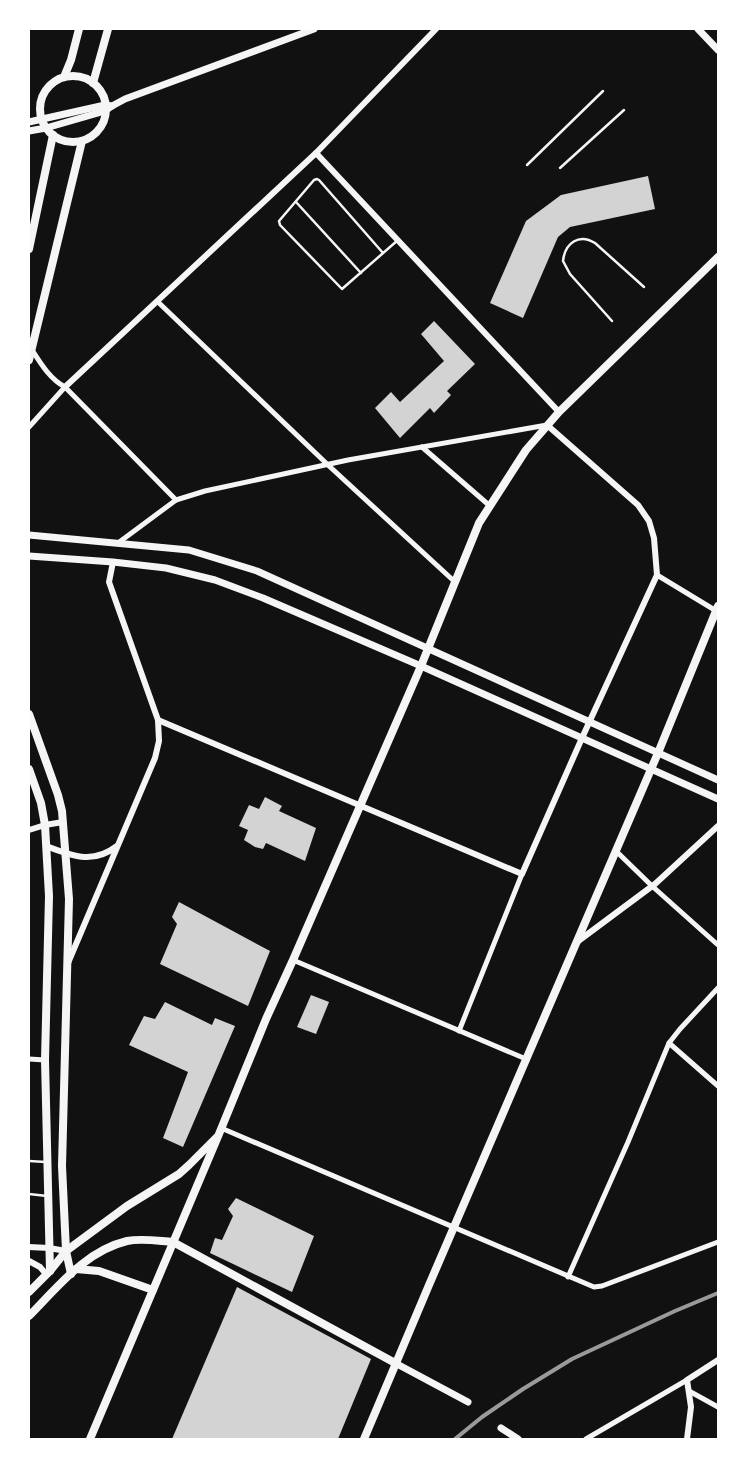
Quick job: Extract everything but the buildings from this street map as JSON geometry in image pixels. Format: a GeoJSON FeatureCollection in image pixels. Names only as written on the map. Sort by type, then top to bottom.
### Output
{"type":"FeatureCollection","features":[{"type":"Feature","properties":{"kind":"main road"},"geometry":{"type":"LineString","coordinates":[[64,78],[79,29]]}},
{"type":"Feature","properties":{"kind":"main road"},"geometry":{"type":"LineString","coordinates":[[93,83],[108,29]]}},
{"type":"Feature","properties":{"kind":"main road"},"geometry":{"type":"LineString","coordinates":[[29,131],[46,128],[108,107],[314,29]]}},
{"type":"Feature","properties":{"kind":"main road"},"geometry":{"type":"LineString","coordinates":[[698,29],[718,50]]}},
{"type":"Feature","properties":{"kind":"main road"},"geometry":{"type":"LineString","coordinates":[[74,76],[84,78],[93,83],[108,107],[98,130],[91,137],[82,141],[66,141],[52,135],[42,120],[40,109],[47,89],[54,82],[74,76]]}},
{"type":"Feature","properties":{"kind":"main road"},"geometry":{"type":"LineString","coordinates":[[29,122],[108,107]]}},
{"type":"Feature","properties":{"kind":"main road"},"geometry":{"type":"LineString","coordinates":[[29,249],[52,135]]}},
{"type":"Feature","properties":{"kind":"main road"},"geometry":{"type":"LineString","coordinates":[[29,360],[82,141]]}},
{"type":"Feature","properties":{"kind":"main road"},"geometry":{"type":"LineString","coordinates":[[90,1439],[266,1019],[429,648],[480,523],[526,450],[547,425],[718,257]]}},
{"type":"Feature","properties":{"kind":"main road"},"geometry":{"type":"LineString","coordinates":[[29,535],[189,550],[257,571],[718,780]]}},
{"type":"Feature","properties":{"kind":"main road"},"geometry":{"type":"LineString","coordinates":[[29,556],[166,568],[215,580],[263,598],[421,666],[718,799]]}},
{"type":"Feature","properties":{"kind":"main road"},"geometry":{"type":"LineString","coordinates":[[364,1439],[651,769],[717,610]]}},
{"type":"Feature","properties":{"kind":"main road"},"geometry":{"type":"LineString","coordinates":[[29,714],[58,794],[63,822],[70,899],[62,1166],[66,1251],[73,1271]]}},
{"type":"Feature","properties":{"kind":"main road"},"geometry":{"type":"LineString","coordinates":[[29,770],[41,803],[45,825],[49,896],[45,1060],[48,1273]]}},
{"type":"Feature","properties":{"kind":"main road"},"geometry":{"type":"LineString","coordinates":[[29,1292],[66,1251],[127,1206],[179,1174],[190,1165],[220,1131]]}},
{"type":"Feature","properties":{"kind":"main road"},"geometry":{"type":"LineString","coordinates":[[29,1316],[73,1271],[91,1257],[110,1247],[128,1241],[173,1242],[468,1402]]}},
{"type":"Feature","properties":{"kind":"main road"},"geometry":{"type":"LineString","coordinates":[[73,1271],[93,1270],[153,1290]]}},
{"type":"Feature","properties":{"kind":"main road"},"geometry":{"type":"LineString","coordinates":[[501,1428],[518,1439]]}},
{"type":"Feature","properties":{"kind":"street"},"geometry":{"type":"LineString","coordinates":[[29,427],[65,387],[316,153],[436,29]]}},
{"type":"Feature","properties":{"kind":"street"},"geometry":{"type":"LineString","coordinates":[[316,153],[559,412]]}},
{"type":"Feature","properties":{"kind":"street"},"geometry":{"type":"LineString","coordinates":[[158,302],[328,465],[455,582]]}},
{"type":"Feature","properties":{"kind":"street"},"geometry":{"type":"LineString","coordinates":[[31,349],[48,374],[58,384],[65,387],[176,500]]}},
{"type":"Feature","properties":{"kind":"street"},"geometry":{"type":"LineString","coordinates":[[118,543],[176,500],[205,491],[328,465],[547,425],[638,505],[648,521],[654,538],[658,575],[589,722],[522,874],[459,1031]]}},
{"type":"Feature","properties":{"kind":"street"},"geometry":{"type":"LineString","coordinates":[[422,447],[490,506]]}},
{"type":"Feature","properties":{"kind":"street"},"geometry":{"type":"LineString","coordinates":[[68,965],[155,758],[158,741],[158,720],[109,582],[113,562]]}},
{"type":"Feature","properties":{"kind":"street"},"geometry":{"type":"LineString","coordinates":[[658,575],[717,610]]}},
{"type":"Feature","properties":{"kind":"street"},"geometry":{"type":"LineString","coordinates":[[158,720],[522,874]]}},
{"type":"Feature","properties":{"kind":"street"},"geometry":{"type":"LineString","coordinates":[[29,830],[63,822]]}},
{"type":"Feature","properties":{"kind":"street"},"geometry":{"type":"LineString","coordinates":[[576,943],[652,886],[718,826]]}},
{"type":"Feature","properties":{"kind":"street"},"geometry":{"type":"LineString","coordinates":[[46,846],[83,858],[90,858],[108,853],[118,845]]}},
{"type":"Feature","properties":{"kind":"street"},"geometry":{"type":"LineString","coordinates":[[616,851],[718,945]]}},
{"type":"Feature","properties":{"kind":"street"},"geometry":{"type":"LineString","coordinates":[[293,960],[526,1059]]}},
{"type":"Feature","properties":{"kind":"street"},"geometry":{"type":"LineString","coordinates":[[568,1277],[628,1142],[669,1043],[718,988]]}},
{"type":"Feature","properties":{"kind":"street"},"geometry":{"type":"LineString","coordinates":[[669,1043],[718,1086]]}},
{"type":"Feature","properties":{"kind":"street"},"geometry":{"type":"LineString","coordinates":[[29,1059],[45,1060]]}},
{"type":"Feature","properties":{"kind":"street"},"geometry":{"type":"LineString","coordinates":[[220,1131],[594,1287],[602,1286],[718,1242]]}},
{"type":"Feature","properties":{"kind":"street"},"geometry":{"type":"LineString","coordinates":[[29,1247],[66,1251]]}},
{"type":"Feature","properties":{"kind":"street"},"geometry":{"type":"LineString","coordinates":[[29,1262],[48,1273]]}},
{"type":"Feature","properties":{"kind":"street"},"geometry":{"type":"LineString","coordinates":[[586,1439],[718,1360]]}},
{"type":"Feature","properties":{"kind":"street"},"geometry":{"type":"LineString","coordinates":[[687,1380],[690,1407],[687,1439]]}},
{"type":"Feature","properties":{"kind":"street"},"geometry":{"type":"LineString","coordinates":[[689,1391],[718,1406]]}},
{"type":"Feature","properties":{"kind":"lane"},"geometry":{"type":"LineString","coordinates":[[526,165],[603,91]]}},
{"type":"Feature","properties":{"kind":"lane"},"geometry":{"type":"LineString","coordinates":[[560,168],[624,110]]}},
{"type":"Feature","properties":{"kind":"lane"},"geometry":{"type":"LineString","coordinates":[[383,253],[317,179],[314,180],[279,221],[280,225],[342,288],[344,288],[398,240]]}},
{"type":"Feature","properties":{"kind":"lane"},"geometry":{"type":"LineString","coordinates":[[296,202],[361,273]]}},
{"type":"Feature","properties":{"kind":"lane"},"geometry":{"type":"LineString","coordinates":[[612,321],[570,274],[563,261],[567,248],[578,239],[591,240],[644,287]]}},
{"type":"Feature","properties":{"kind":"lane"},"geometry":{"type":"LineString","coordinates":[[29,1161],[47,1162]]}},
{"type":"Feature","properties":{"kind":"lane"},"geometry":{"type":"LineString","coordinates":[[29,1194],[48,1196]]}},
{"type":"Feature","properties":{"kind":"railway"},"geometry":{"type":"LineString","coordinates":[[455,1439],[482,1417],[572,1359],[718,1293]]}}]}
